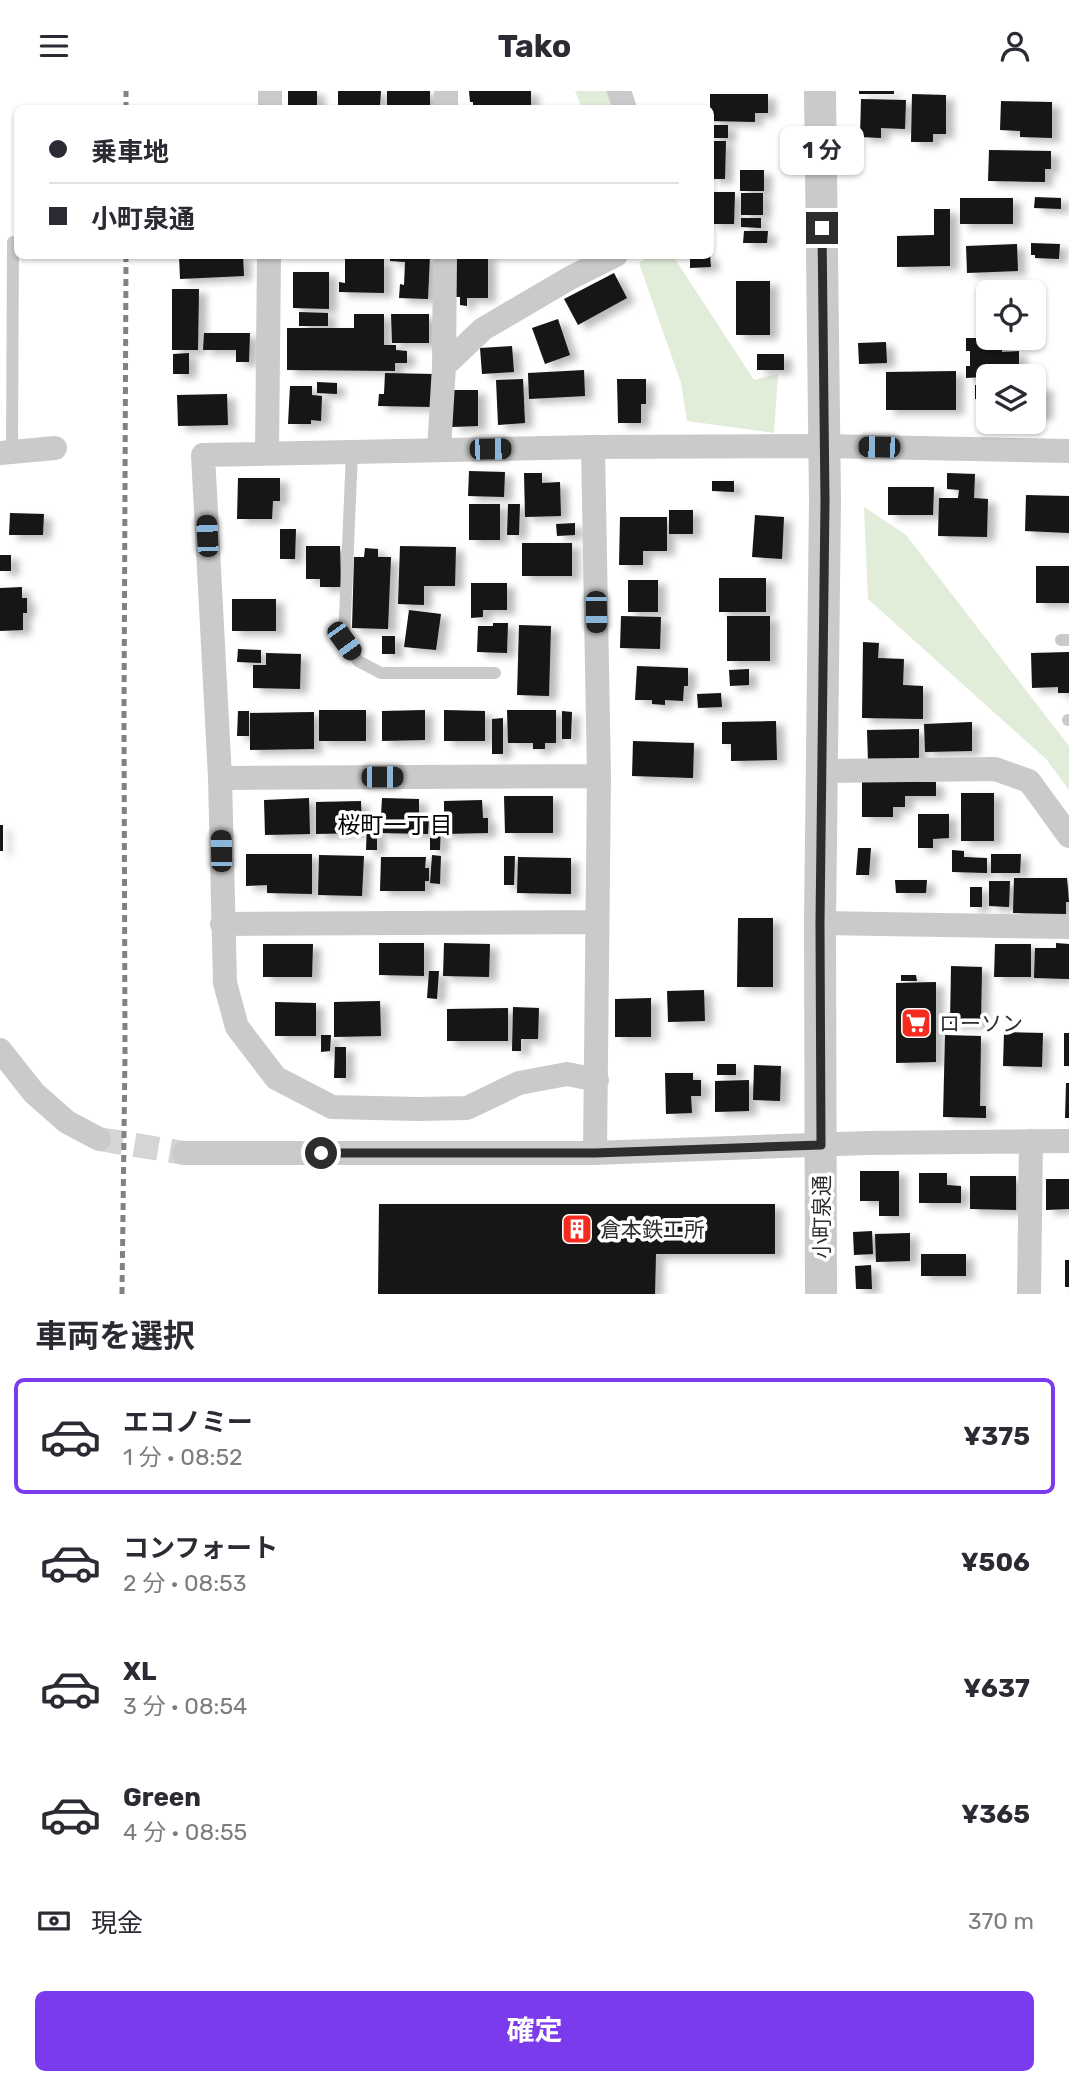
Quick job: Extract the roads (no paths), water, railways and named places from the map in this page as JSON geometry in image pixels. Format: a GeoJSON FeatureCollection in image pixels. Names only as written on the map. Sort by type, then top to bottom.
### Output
{"type":"FeatureCollection","features":[{"type":"Feature","properties":{"kind":"street","name":"小町泉通"},"geometry":{"type":"LineString","coordinates":[[820,91],[824,446],[820,923],[821,1294]]}},
{"type":"Feature","properties":{"kind":"street"},"geometry":{"type":"LineString","coordinates":[[267,453],[269,259]]}},
{"type":"Feature","properties":{"kind":"street"},"geometry":{"type":"LineString","coordinates":[[439,450],[444,366],[444,259]]}},
{"type":"Feature","properties":{"kind":"street"},"geometry":{"type":"LineString","coordinates":[[444,366],[483,328],[608,259]]}},
{"type":"Feature","properties":{"kind":"street"},"geometry":{"type":"LineString","coordinates":[[597,1080],[567,1074],[519,1083],[467,1108],[332,1107],[275,1078],[237,1027],[225,983],[220,778],[203,455],[593,447],[824,446],[1069,451]]}},
{"type":"Feature","properties":{"kind":"street"},"geometry":{"type":"LineString","coordinates":[[6,453],[55,447]]}},
{"type":"Feature","properties":{"kind":"street"},"geometry":{"type":"LineString","coordinates":[[593,447],[598,776],[595,1153]]}},
{"type":"Feature","properties":{"kind":"street"},"geometry":{"type":"LineString","coordinates":[[822,771],[995,769],[1029,781],[1069,836]]}},
{"type":"Feature","properties":{"kind":"street"},"geometry":{"type":"LineString","coordinates":[[220,778],[598,776]]}},
{"type":"Feature","properties":{"kind":"street"},"geometry":{"type":"LineString","coordinates":[[222,924],[597,922]]}},
{"type":"Feature","properties":{"kind":"street"},"geometry":{"type":"LineString","coordinates":[[820,923],[1069,927]]}},
{"type":"Feature","properties":{"kind":"street"},"geometry":{"type":"LineString","coordinates":[[0,1050],[34,1093],[67,1122],[99,1139]]}},
{"type":"Feature","properties":{"kind":"street"},"geometry":{"type":"LineString","coordinates":[[1029,1294],[1031,1141]]}},
{"type":"Feature","properties":{"kind":"street"},"geometry":{"type":"LineString","coordinates":[[184,1153],[595,1153],[867,1143],[1069,1141]]}},
{"type":"Feature","properties":{"kind":"lane"},"geometry":{"type":"LineString","coordinates":[[6,453],[13,242]]}},
{"type":"Feature","properties":{"kind":"lane"},"geometry":{"type":"LineString","coordinates":[[352,451],[344,641],[358,661],[381,673],[495,673]]}},
{"type":"Feature","properties":{"kind":"tunnel"},"geometry":{"type":"LineString","coordinates":[[99,1139],[184,1153]]}},
{"type":"Feature","properties":{"kind":"railway"},"geometry":{"type":"LineString","coordinates":[[126,91],[126,105]]}},
{"type":"Feature","properties":{"kind":"railway"},"geometry":{"type":"LineString","coordinates":[[122,1294],[126,259]]}},
{"type":"Feature","properties":{"kind":"place","name":"ローソン"},"geometry":{"type":"Point","coordinates":[916,1023]}},
{"type":"Feature","properties":{"kind":"place","name":"倉本鉄工所"},"geometry":{"type":"Point","coordinates":[577,1229]}},
{"type":"Feature","properties":{"kind":"district","name":"桜町一丁目"},"geometry":{"type":"Point","coordinates":[395,825]}}]}
